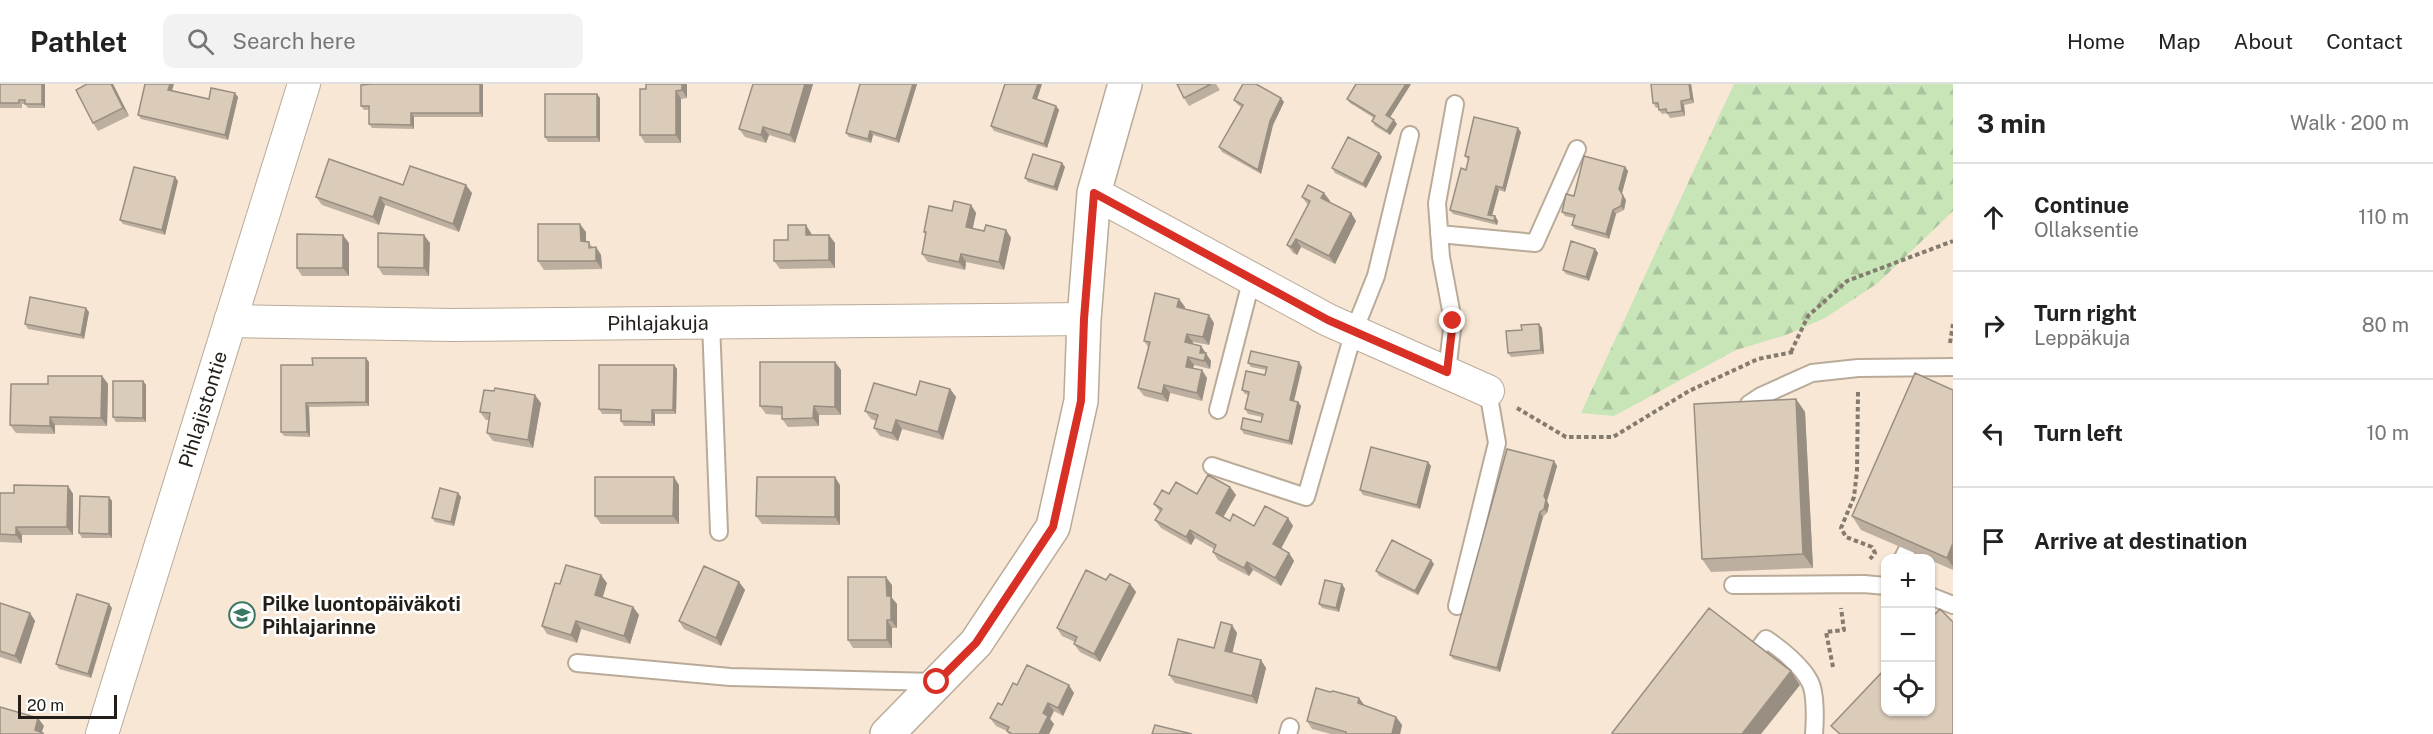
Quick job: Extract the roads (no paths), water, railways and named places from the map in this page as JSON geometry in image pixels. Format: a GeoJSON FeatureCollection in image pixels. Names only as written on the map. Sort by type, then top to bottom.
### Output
{"type":"FeatureCollection","features":[{"type":"Feature","properties":{"kind":"street","name":"Pihlajistontie"},"geometry":{"type":"LineString","coordinates":[[102,734],[304,84]]}},
{"type":"Feature","properties":{"kind":"street"},"geometry":{"type":"LineString","coordinates":[[886,734],[976,643],[1053,527],[1081,401],[1084,319],[1094,193],[1125,84]]}},
{"type":"Feature","properties":{"kind":"street"},"geometry":{"type":"LineString","coordinates":[[1094,193],[1252,279],[1354,331],[1488,391]]}},
{"type":"Feature","properties":{"kind":"street","name":"Pihlajakuja"},"geometry":{"type":"LineString","coordinates":[[230,321],[452,325],[1084,319]]}},
{"type":"Feature","properties":{"kind":"lane"},"geometry":{"type":"LineString","coordinates":[[1447,372],[1453,321],[1441,256],[1437,203],[1455,104]]}},
{"type":"Feature","properties":{"kind":"lane"},"geometry":{"type":"LineString","coordinates":[[1212,466],[1306,497],[1354,331],[1376,276],[1410,135]]}},
{"type":"Feature","properties":{"kind":"lane"},"geometry":{"type":"LineString","coordinates":[[1439,234],[1535,243],[1577,149]]}},
{"type":"Feature","properties":{"kind":"lane"},"geometry":{"type":"LineString","coordinates":[[1218,410],[1252,279]]}},
{"type":"Feature","properties":{"kind":"lane"},"geometry":{"type":"LineString","coordinates":[[711,322],[719,532]]}},
{"type":"Feature","properties":{"kind":"lane"},"geometry":{"type":"LineString","coordinates":[[1749,415],[1749,404],[1761,396],[1812,373],[1858,368],[1953,367]]}},
{"type":"Feature","properties":{"kind":"lane"},"geometry":{"type":"LineString","coordinates":[[1457,606],[1497,443],[1488,391]]}},
{"type":"Feature","properties":{"kind":"lane"},"geometry":{"type":"LineString","coordinates":[[1733,585],[1881,586]]}},
{"type":"Feature","properties":{"kind":"lane"},"geometry":{"type":"LineString","coordinates":[[1935,598],[1953,604]]}},
{"type":"Feature","properties":{"kind":"lane"},"geometry":{"type":"LineString","coordinates":[[1757,651],[1766,639],[1784,652],[1811,683],[1815,718],[1814,734]]}},
{"type":"Feature","properties":{"kind":"lane"},"geometry":{"type":"LineString","coordinates":[[577,663],[730,677],[937,682]]}},
{"type":"Feature","properties":{"kind":"place","name":"Pilke luontopäiväkoti Pihlajarinne"},"geometry":{"type":"Point","coordinates":[242,615]}}]}
